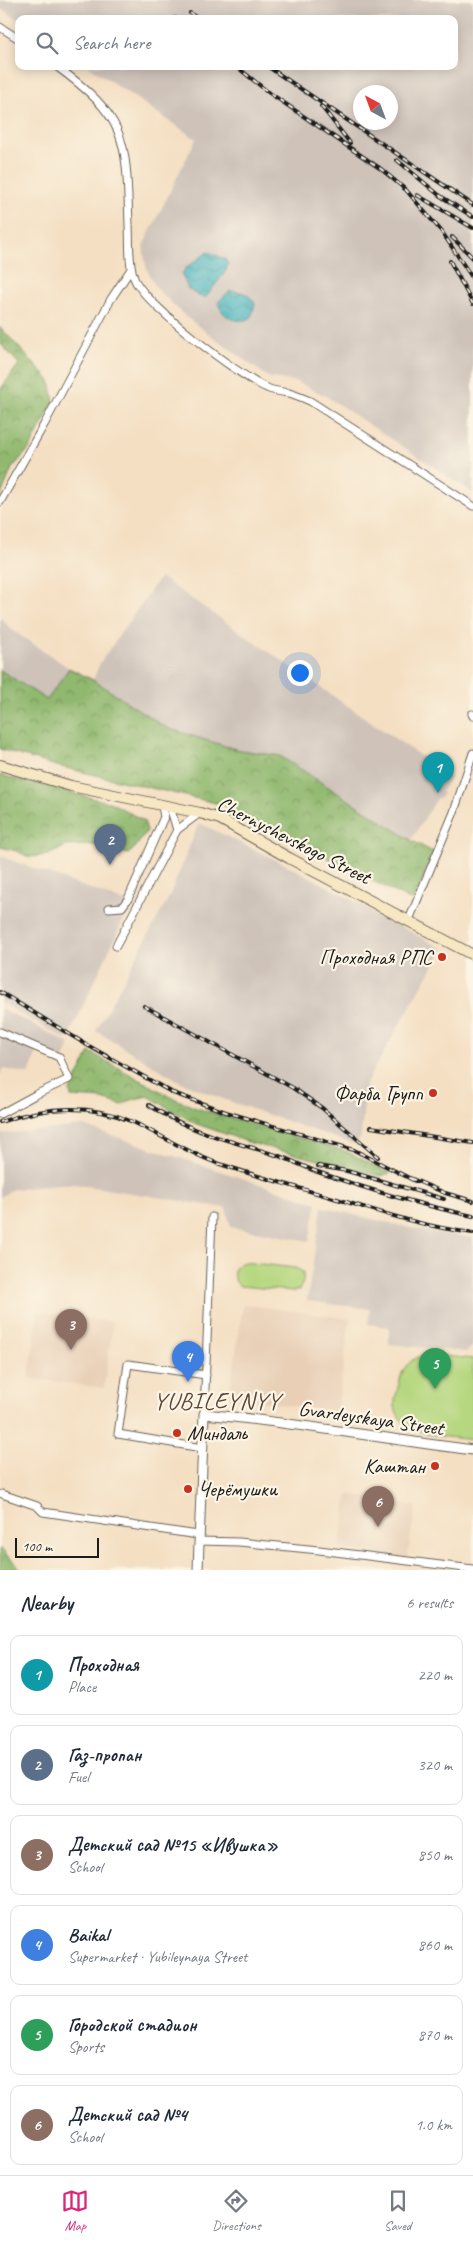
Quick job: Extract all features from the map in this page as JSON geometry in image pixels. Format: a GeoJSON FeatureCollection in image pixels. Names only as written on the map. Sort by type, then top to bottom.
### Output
{"type":"FeatureCollection","features":[{"type":"Feature","properties":{"kind":"main road","name":"Chernyshevskogo Street"},"geometry":{"type":"LineString","coordinates":[[0,766],[71,786],[200,813],[220,819],[289,858],[473,955]]}},
{"type":"Feature","properties":{"kind":"street"},"geometry":{"type":"LineString","coordinates":[[0,27],[15,37]]}},
{"type":"Feature","properties":{"kind":"street"},"geometry":{"type":"LineString","coordinates":[[61,70],[94,96],[117,125],[122,140],[127,171],[131,269],[140,290],[171,320],[253,382],[268,389],[291,394],[310,401],[473,506]]}},
{"type":"Feature","properties":{"kind":"street"},"geometry":{"type":"LineString","coordinates":[[0,502],[45,423],[111,299],[131,269]]}},
{"type":"Feature","properties":{"kind":"street"},"geometry":{"type":"LineString","coordinates":[[409,920],[454,812],[473,753]]}},
{"type":"Feature","properties":{"kind":"street"},"geometry":{"type":"LineString","coordinates":[[166,806],[177,830]]}},
{"type":"Feature","properties":{"kind":"street"},"geometry":{"type":"LineString","coordinates":[[109,908],[122,906],[128,898],[164,817],[166,806]]}},
{"type":"Feature","properties":{"kind":"street"},"geometry":{"type":"LineString","coordinates":[[116,946],[177,830],[200,813]]}},
{"type":"Feature","properties":{"kind":"street"},"geometry":{"type":"LineString","coordinates":[[0,1032],[59,1057],[69,1079],[35,1094],[0,1114]]}},
{"type":"Feature","properties":{"kind":"street"},"geometry":{"type":"LineString","coordinates":[[198,1570],[212,1217]]}},
{"type":"Feature","properties":{"kind":"street"},"geometry":{"type":"LineString","coordinates":[[202,1448],[118,1434],[128,1364],[206,1375]]}},
{"type":"Feature","properties":{"kind":"street","name":"Gvardeyskaya Street"},"geometry":{"type":"LineString","coordinates":[[204,1414],[338,1432],[368,1434],[473,1450]]}},
{"type":"Feature","properties":{"kind":"street"},"geometry":{"type":"LineString","coordinates":[[2,1494],[37,1506],[43,1512],[199,1538],[473,1568]]}},
{"type":"Feature","properties":{"kind":"shaded area"},"geometry":{"type":"Polygon","coordinates":[[[0,0],[473,0],[473,493],[326,396],[297,382],[268,377],[186,317],[156,288],[146,267],[143,246],[196,139],[94,70],[458,70],[458,15],[15,15],[15,17],[0,8],[0,0]]]}},
{"type":"Feature","properties":{"kind":"shaded area"},"geometry":{"type":"Polygon","coordinates":[[[160,577],[451,777],[441,792],[443,793],[440,798],[438,797],[411,840],[280,756],[235,749],[167,728],[93,680],[100,663],[160,577]]]}},
{"type":"Feature","properties":{"kind":"shaded area"},"geometry":{"type":"Polygon","coordinates":[[[0,617],[12,630],[69,668],[47,700],[0,670],[0,617]]]}},
{"type":"Feature","properties":{"kind":"shaded area"},"geometry":{"type":"Polygon","coordinates":[[[199,823],[297,870],[443,949],[366,1083],[361,1136],[358,1142],[353,1144],[220,1098],[181,1082],[96,1031],[170,895],[199,823]]]}},
{"type":"Feature","properties":{"kind":"shaded area"},"geometry":{"type":"Polygon","coordinates":[[[0,856],[131,904],[67,1040],[0,1002],[0,856]]]}},
{"type":"Feature","properties":{"kind":"shaded area"},"geometry":{"type":"Polygon","coordinates":[[[0,1008],[70,1044],[64,1059],[37,1052],[29,1074],[3,1069],[0,1076],[0,1008]]]}},
{"type":"Feature","properties":{"kind":"shaded area"},"geometry":{"type":"Polygon","coordinates":[[[83,1126],[317,1203],[309,1241],[231,1227],[226,1208],[74,1184],[13,1189],[0,1197],[0,1134],[83,1126]]]}},
{"type":"Feature","properties":{"kind":"shaded area"},"geometry":{"type":"Polygon","coordinates":[[[322,1207],[410,1228],[473,1238],[473,1346],[466,1352],[389,1344],[389,1327],[368,1324],[370,1309],[307,1301],[322,1207]]]}},
{"type":"Feature","properties":{"kind":"shaded area"},"geometry":{"type":"Polygon","coordinates":[[[243,1304],[350,1319],[337,1412],[229,1397],[243,1304]]]}},
{"type":"Feature","properties":{"kind":"shaded area"},"geometry":{"type":"Polygon","coordinates":[[[38,1312],[113,1322],[104,1388],[29,1378],[38,1312]]]}},
{"type":"Feature","properties":{"kind":"shaded area"},"geometry":{"type":"Polygon","coordinates":[[[348,1494],[416,1506],[407,1559],[339,1548],[348,1494]]]}},
{"type":"Feature","properties":{"kind":"green space"},"geometry":{"type":"Polygon","coordinates":[[[0,327],[50,381],[54,401],[30,448],[12,468],[0,498],[0,390],[19,364],[0,343],[0,327]]]}},
{"type":"Feature","properties":{"kind":"green space"},"geometry":{"type":"Polygon","coordinates":[[[69,668],[93,680],[167,728],[235,749],[280,756],[411,840],[433,852],[415,899],[410,900],[224,805],[53,765],[0,749],[0,670],[47,700],[69,668]]]}},
{"type":"Feature","properties":{"kind":"green space"},"geometry":{"type":"Polygon","coordinates":[[[0,775],[112,803],[144,821],[147,831],[135,848],[128,854],[97,845],[66,846],[48,855],[29,857],[17,851],[0,847],[0,775]]]}},
{"type":"Feature","properties":{"kind":"green space"},"geometry":{"type":"Polygon","coordinates":[[[90,1052],[171,1097],[196,1108],[345,1151],[390,1173],[381,1176],[251,1143],[194,1123],[148,1096],[131,1100],[122,1105],[102,1099],[71,1097],[70,1091],[90,1052]]]}},
{"type":"Feature","properties":{"kind":"green space"},"geometry":{"type":"Polygon","coordinates":[[[244,1262],[295,1268],[303,1272],[303,1282],[299,1290],[293,1291],[240,1286],[235,1279],[234,1272],[237,1266],[244,1262]]]}},
{"type":"Feature","properties":{"kind":"green space"},"geometry":{"type":"Polygon","coordinates":[[[425,1354],[473,1359],[473,1440],[427,1434],[407,1425],[399,1417],[395,1401],[402,1373],[407,1365],[425,1354]]]}},
{"type":"Feature","properties":{"kind":"green space"},"geometry":{"type":"Polygon","coordinates":[[[0,1548],[22,1570],[0,1570],[0,1548]]]}},
{"type":"Feature","properties":{"kind":"water"},"geometry":{"type":"Polygon","coordinates":[[[208,252],[225,259],[228,264],[226,271],[206,297],[202,298],[188,289],[182,274],[186,268],[208,252]]]}},
{"type":"Feature","properties":{"kind":"water"},"geometry":{"type":"Polygon","coordinates":[[[230,291],[245,293],[253,300],[255,304],[251,318],[241,321],[226,316],[218,302],[230,291]]]}},
{"type":"Feature","properties":{"kind":"railway"},"geometry":{"type":"LineString","coordinates":[[241,70],[268,92],[381,169],[406,190],[442,232],[473,279]]}},
{"type":"Feature","properties":{"kind":"railway"},"geometry":{"type":"LineString","coordinates":[[273,70],[473,205]]}},
{"type":"Feature","properties":{"kind":"railway"},"geometry":{"type":"LineString","coordinates":[[321,106],[350,143]]}},
{"type":"Feature","properties":{"kind":"railway"},"geometry":{"type":"LineString","coordinates":[[397,160],[439,195],[473,217]]}},
{"type":"Feature","properties":{"kind":"railway"},"geometry":{"type":"LineString","coordinates":[[417,195],[473,228]]}},
{"type":"Feature","properties":{"kind":"railway"},"geometry":{"type":"LineString","coordinates":[[452,237],[473,258]]}},
{"type":"Feature","properties":{"kind":"railway"},"geometry":{"type":"LineString","coordinates":[[450,261],[473,304]]}},
{"type":"Feature","properties":{"kind":"railway"},"geometry":{"type":"LineString","coordinates":[[0,992],[87,1045],[173,1093],[226,1112],[354,1150],[415,1181]]}},
{"type":"Feature","properties":{"kind":"railway"},"geometry":{"type":"LineString","coordinates":[[144,1006],[293,1088],[322,1108],[378,1157]]}},
{"type":"Feature","properties":{"kind":"railway"},"geometry":{"type":"LineString","coordinates":[[149,1105],[180,1123],[195,1129],[281,1157],[334,1178],[413,1202],[473,1216]]}},
{"type":"Feature","properties":{"kind":"railway"},"geometry":{"type":"LineString","coordinates":[[0,1122],[50,1110],[66,1109],[100,1112],[133,1122],[193,1153],[229,1167],[404,1219],[473,1233]]}},
{"type":"Feature","properties":{"kind":"railway"},"geometry":{"type":"LineString","coordinates":[[371,1127],[473,1143]]}},
{"type":"Feature","properties":{"kind":"railway"},"geometry":{"type":"LineString","coordinates":[[318,1166],[347,1171],[444,1199]]}},
{"type":"Feature","properties":{"kind":"railway"},"geometry":{"type":"LineString","coordinates":[[410,1178],[445,1193],[473,1201]]}},
{"type":"Feature","properties":{"kind":"place","name":"Проходная"},"geometry":{"type":"Point","coordinates":[438,793]}},
{"type":"Feature","properties":{"kind":"place","name":"Газ-пропан"},"geometry":{"type":"Point","coordinates":[110,865]}},
{"type":"Feature","properties":{"kind":"place","name":"Проходная РПС"},"geometry":{"type":"Point","coordinates":[442,957]}},
{"type":"Feature","properties":{"kind":"place","name":"Фарба Групп"},"geometry":{"type":"Point","coordinates":[433,1093]}},
{"type":"Feature","properties":{"kind":"place","name":"Детский сад №15 «Ивушка»"},"geometry":{"type":"Point","coordinates":[71,1350]}},
{"type":"Feature","properties":{"kind":"place","name":"Baikal"},"geometry":{"type":"Point","coordinates":[188,1382]}},
{"type":"Feature","properties":{"kind":"place","name":"Городской стадион"},"geometry":{"type":"Point","coordinates":[435,1389]}},
{"type":"Feature","properties":{"kind":"place","name":"Миндаль"},"geometry":{"type":"Point","coordinates":[177,1433]}},
{"type":"Feature","properties":{"kind":"place","name":"Каштан"},"geometry":{"type":"Point","coordinates":[435,1466]}},
{"type":"Feature","properties":{"kind":"place","name":"Черёмушки"},"geometry":{"type":"Point","coordinates":[188,1489]}},
{"type":"Feature","properties":{"kind":"place","name":"Детский сад №4"},"geometry":{"type":"Point","coordinates":[378,1527]}},
{"type":"Feature","properties":{"kind":"district","name":"YUBILEYNYY"},"geometry":{"type":"Point","coordinates":[217,1401]}}]}
